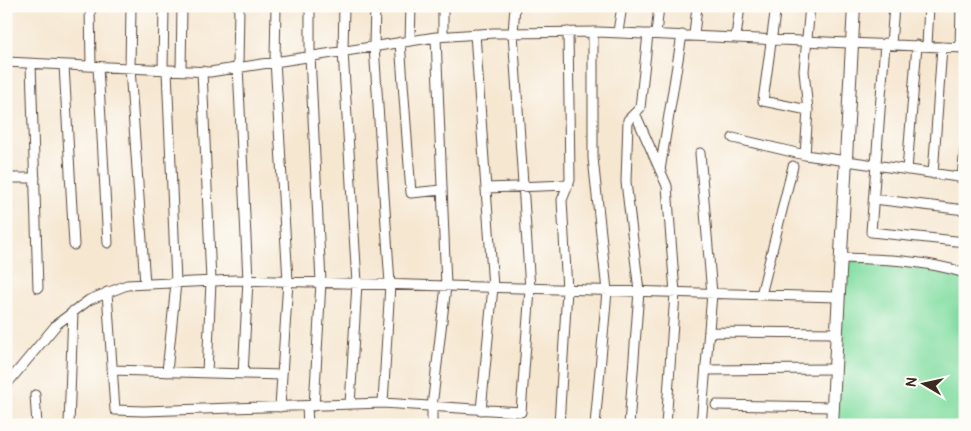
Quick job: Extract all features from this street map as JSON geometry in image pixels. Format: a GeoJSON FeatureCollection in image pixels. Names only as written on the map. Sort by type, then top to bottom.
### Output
{"type":"FeatureCollection","features":[{"type":"Feature","properties":{"kind":"street"},"geometry":{"type":"LineString","coordinates":[[90,6],[108,243]]}},
{"type":"Feature","properties":{"kind":"street"},"geometry":{"type":"LineString","coordinates":[[131,6],[130,68],[145,284]]}},
{"type":"Feature","properties":{"kind":"street"},"geometry":{"type":"LineString","coordinates":[[164,6],[165,70],[176,282],[167,372]]}},
{"type":"Feature","properties":{"kind":"street"},"geometry":{"type":"LineString","coordinates":[[181,70],[182,6]]}},
{"type":"Feature","properties":{"kind":"street"},"geometry":{"type":"LineString","coordinates":[[239,6],[238,66],[248,280],[243,374]]}},
{"type":"Feature","properties":{"kind":"street"},"geometry":{"type":"LineString","coordinates":[[276,6],[275,60],[288,281],[280,407]]}},
{"type":"Feature","properties":{"kind":"street"},"geometry":{"type":"LineString","coordinates":[[308,425],[321,282],[310,55],[310,6]]}},
{"type":"Feature","properties":{"kind":"street"},"geometry":{"type":"LineString","coordinates":[[344,6],[343,50],[357,283],[350,404]]}},
{"type":"Feature","properties":{"kind":"street"},"geometry":{"type":"LineString","coordinates":[[375,6],[374,46],[390,284],[383,404]]}},
{"type":"Feature","properties":{"kind":"street"},"geometry":{"type":"LineString","coordinates":[[410,41],[411,6]]}},
{"type":"Feature","properties":{"kind":"street"},"geometry":{"type":"LineString","coordinates":[[432,425],[432,407],[446,286],[439,36],[443,6]]}},
{"type":"Feature","properties":{"kind":"street"},"geometry":{"type":"LineString","coordinates":[[107,292],[115,410],[153,411],[383,404],[521,412],[530,289],[513,32],[515,6]]}},
{"type":"Feature","properties":{"kind":"street"},"geometry":{"type":"LineString","coordinates":[[618,32],[622,6]]}},
{"type":"Feature","properties":{"kind":"street"},"geometry":{"type":"LineString","coordinates":[[629,425],[639,292],[626,182],[628,120],[640,108],[652,34],[660,6]]}},
{"type":"Feature","properties":{"kind":"street"},"geometry":{"type":"LineString","coordinates":[[694,35],[697,6]]}},
{"type":"Feature","properties":{"kind":"street"},"geometry":{"type":"LineString","coordinates":[[736,37],[740,6]]}},
{"type":"Feature","properties":{"kind":"street"},"geometry":{"type":"LineString","coordinates":[[776,6],[763,101],[808,110]]}},
{"type":"Feature","properties":{"kind":"street"},"geometry":{"type":"LineString","coordinates":[[805,155],[808,110],[804,71],[810,6]]}},
{"type":"Feature","properties":{"kind":"street"},"geometry":{"type":"LineString","coordinates":[[832,425],[854,6]]}},
{"type":"Feature","properties":{"kind":"street"},"geometry":{"type":"LineString","coordinates":[[894,6],[888,44],[871,232],[965,242]]}},
{"type":"Feature","properties":{"kind":"street"},"geometry":{"type":"LineString","coordinates":[[907,170],[922,46],[929,6]]}},
{"type":"Feature","properties":{"kind":"street"},"geometry":{"type":"LineString","coordinates":[[6,62],[202,71],[439,36],[513,32],[618,32],[852,41],[962,48],[961,6]]}},
{"type":"Feature","properties":{"kind":"street"},"geometry":{"type":"LineString","coordinates":[[558,425],[567,290],[562,200],[570,180],[568,32]]}},
{"type":"Feature","properties":{"kind":"street"},"geometry":{"type":"LineString","coordinates":[[593,32],[593,158],[607,291],[595,425]]}},
{"type":"Feature","properties":{"kind":"street"},"geometry":{"type":"LineString","coordinates":[[475,34],[493,288],[481,410]]}},
{"type":"Feature","properties":{"kind":"street"},"geometry":{"type":"LineString","coordinates":[[660,170],[682,35]]}},
{"type":"Feature","properties":{"kind":"street"},"geometry":{"type":"LineString","coordinates":[[400,42],[411,193],[442,190]]}},
{"type":"Feature","properties":{"kind":"street"},"geometry":{"type":"LineString","coordinates":[[933,174],[942,47]]}},
{"type":"Feature","properties":{"kind":"street"},"geometry":{"type":"LineString","coordinates":[[31,64],[38,288]]}},
{"type":"Feature","properties":{"kind":"street"},"geometry":{"type":"LineString","coordinates":[[64,65],[74,245]]}},
{"type":"Feature","properties":{"kind":"street"},"geometry":{"type":"LineString","coordinates":[[202,71],[211,281],[207,373]]}},
{"type":"Feature","properties":{"kind":"street"},"geometry":{"type":"LineString","coordinates":[[635,113],[667,186],[675,292],[666,425]]}},
{"type":"Feature","properties":{"kind":"street"},"geometry":{"type":"LineString","coordinates":[[733,138],[805,155],[845,162],[963,178],[965,148]]}},
{"type":"Feature","properties":{"kind":"street"},"geometry":{"type":"LineString","coordinates":[[700,153],[712,294],[701,425]]}},
{"type":"Feature","properties":{"kind":"street"},"geometry":{"type":"LineString","coordinates":[[761,295],[793,166]]}},
{"type":"Feature","properties":{"kind":"street"},"geometry":{"type":"LineString","coordinates":[[6,178],[35,178]]}},
{"type":"Feature","properties":{"kind":"street"},"geometry":{"type":"LineString","coordinates":[[486,188],[568,185]]}},
{"type":"Feature","properties":{"kind":"street"},"geometry":{"type":"LineString","coordinates":[[874,199],[965,210]]}},
{"type":"Feature","properties":{"kind":"street"},"geometry":{"type":"LineString","coordinates":[[840,258],[907,260],[965,273]]}},
{"type":"Feature","properties":{"kind":"street"},"geometry":{"type":"LineString","coordinates":[[6,385],[57,324],[89,300],[127,285],[248,280],[838,297]]}},
{"type":"Feature","properties":{"kind":"street"},"geometry":{"type":"LineString","coordinates":[[69,425],[73,311]]}},
{"type":"Feature","properties":{"kind":"street"},"geometry":{"type":"LineString","coordinates":[[709,332],[836,332]]}},
{"type":"Feature","properties":{"kind":"street"},"geometry":{"type":"LineString","coordinates":[[706,370],[834,369]]}},
{"type":"Feature","properties":{"kind":"street"},"geometry":{"type":"LineString","coordinates":[[112,370],[282,375]]}},
{"type":"Feature","properties":{"kind":"street"},"geometry":{"type":"LineString","coordinates":[[36,395],[37,425]]}},
{"type":"Feature","properties":{"kind":"street"},"geometry":{"type":"LineString","coordinates":[[716,405],[833,407]]}},
{"type":"Feature","properties":{"kind":"green space"},"geometry":{"type":"Polygon","coordinates":[[[840,260],[925,265],[965,279],[965,425],[832,425],[840,260]]]}}]}
